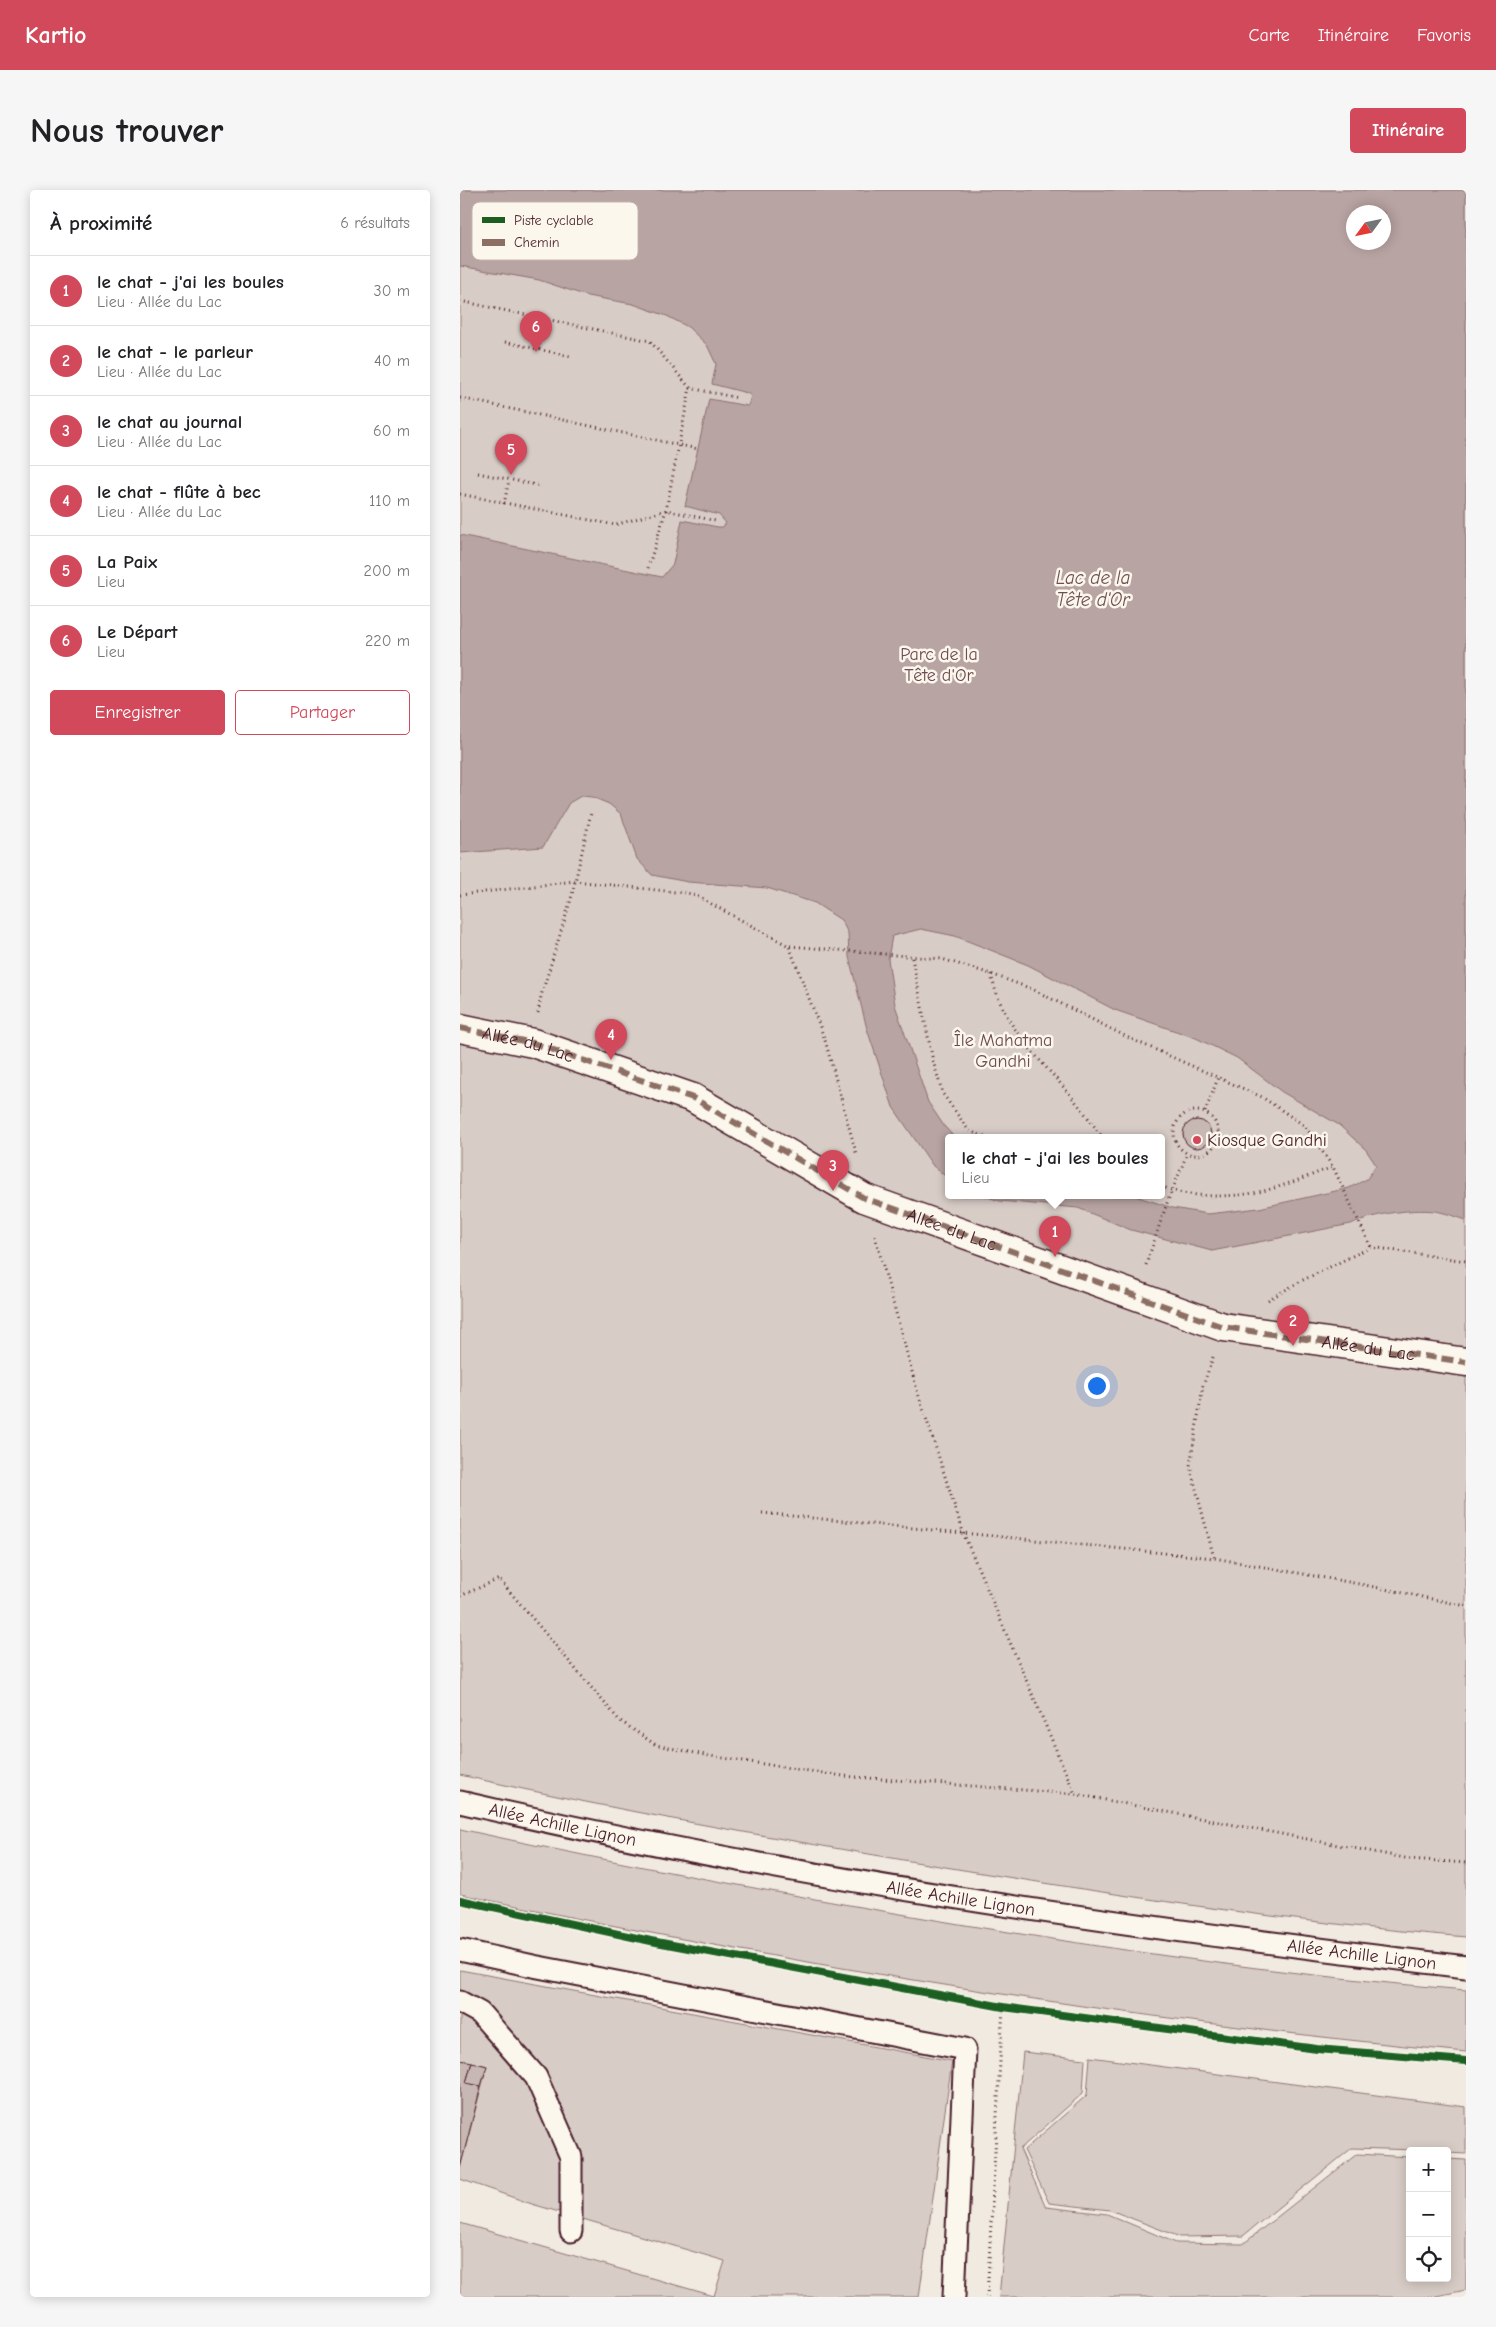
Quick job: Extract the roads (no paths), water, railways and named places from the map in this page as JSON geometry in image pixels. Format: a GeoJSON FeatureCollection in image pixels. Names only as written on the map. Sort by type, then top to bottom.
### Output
{"type":"FeatureCollection","features":[{"type":"Feature","properties":{"kind":"street","name":"Allée du Lac"},"geometry":{"type":"LineString","coordinates":[[460,1028],[533,1043],[693,1098],[864,1198],[1223,1327],[1466,1362]]}},
{"type":"Feature","properties":{"kind":"lane","name":"Allée Achille Lignon"},"geometry":{"type":"LineString","coordinates":[[460,1802],[666,1847],[904,1890],[1152,1928],[1466,1967]]}},
{"type":"Feature","properties":{"kind":"lane"},"geometry":{"type":"LineString","coordinates":[[460,1950],[965,2049],[954,2297]]}},
{"type":"Feature","properties":{"kind":"lane"},"geometry":{"type":"LineString","coordinates":[[460,2002],[480,2013],[536,2077],[571,2157],[571,2231]]}},
{"type":"Feature","properties":{"kind":"water","name":"Lac de la Tête d'Or"},"geometry":{"type":"Polygon","coordinates":[[[460,190],[1466,190],[1466,1220],[1430,1211],[1395,1212],[1351,1224],[1212,1251],[1131,1230],[1078,1208],[994,1199],[1144,1199],[1173,1208],[1208,1214],[1259,1208],[1349,1188],[1367,1179],[1376,1165],[1366,1150],[1339,1125],[1282,1092],[1237,1058],[1196,1038],[1115,1010],[1028,965],[955,936],[921,929],[892,936],[888,959],[895,1005],[928,1102],[951,1134],[945,1134],[945,1176],[933,1166],[893,1107],[867,1029],[849,957],[848,933],[841,920],[815,903],[767,888],[688,882],[652,875],[637,859],[621,814],[609,804],[592,797],[581,796],[569,803],[543,847],[460,853],[460,535],[662,577],[673,564],[682,520],[718,527],[723,527],[726,523],[719,515],[685,506],[709,399],[748,406],[751,396],[747,393],[712,384],[716,364],[707,345],[688,327],[667,316],[633,304],[587,296],[539,280],[460,266],[460,190]]]}},
{"type":"Feature","properties":{"kind":"place","name":"Le Départ"},"geometry":{"type":"Point","coordinates":[536,352]}},
{"type":"Feature","properties":{"kind":"place","name":"La Paix"},"geometry":{"type":"Point","coordinates":[511,475]}},
{"type":"Feature","properties":{"kind":"place","name":"le chat - flûte à bec"},"geometry":{"type":"Point","coordinates":[611,1060]}},
{"type":"Feature","properties":{"kind":"place","name":"Kiosque Gandhi"},"geometry":{"type":"Point","coordinates":[1197,1140]}},
{"type":"Feature","properties":{"kind":"place","name":"le chat au journal"},"geometry":{"type":"Point","coordinates":[833,1191]}},
{"type":"Feature","properties":{"kind":"place","name":"le chat - j'ai les boules"},"geometry":{"type":"Point","coordinates":[1055,1257]}},
{"type":"Feature","properties":{"kind":"place","name":"le chat - le parleur"},"geometry":{"type":"Point","coordinates":[1293,1346]}},
{"type":"Feature","properties":{"kind":"park label","name":"Parc de la Tête d'Or"},"geometry":{"type":"Point","coordinates":[939,664]}},
{"type":"Feature","properties":{"kind":"park label","name":"Île Mahatma Gandhi"},"geometry":{"type":"Point","coordinates":[1003,1050]}}]}
